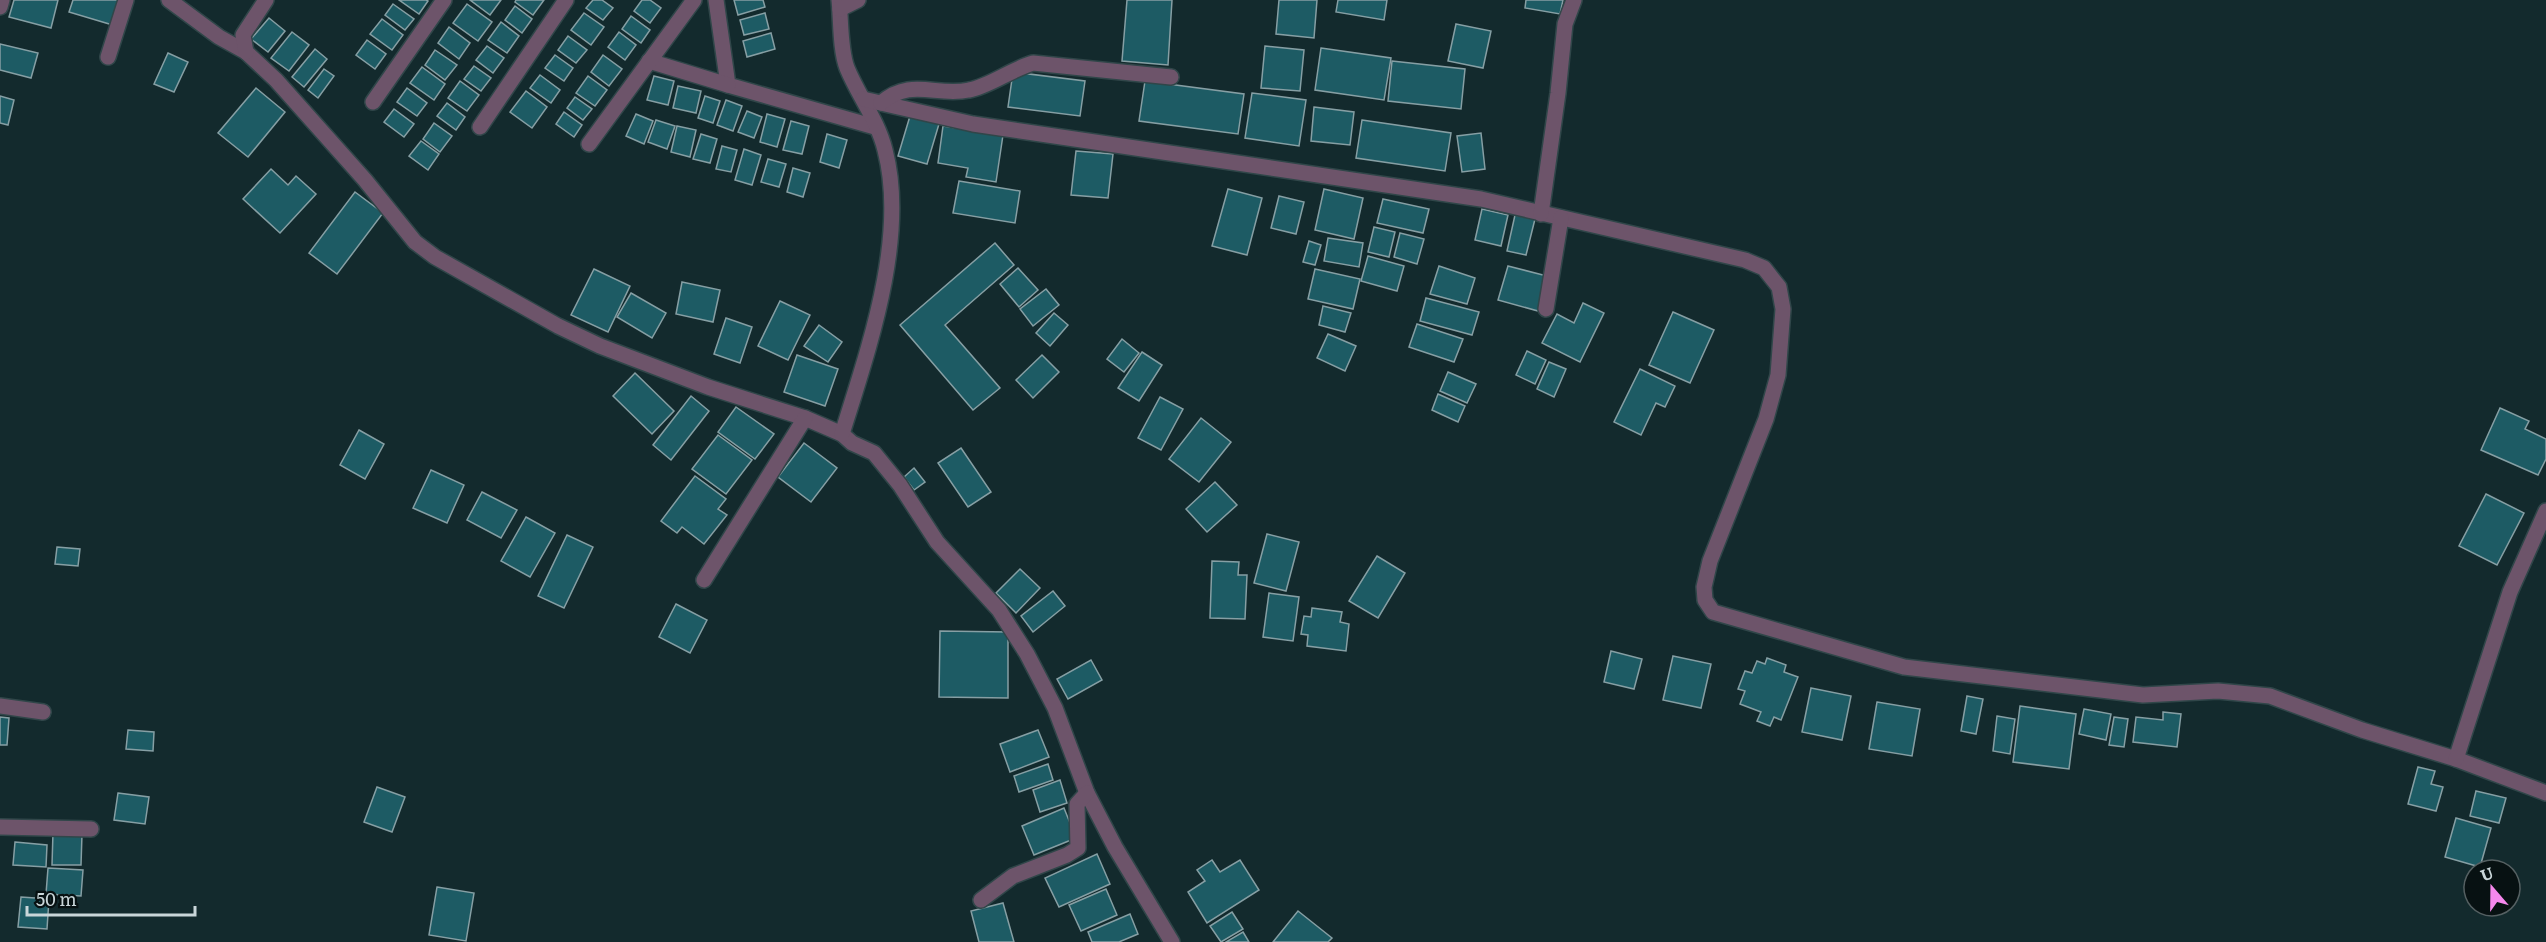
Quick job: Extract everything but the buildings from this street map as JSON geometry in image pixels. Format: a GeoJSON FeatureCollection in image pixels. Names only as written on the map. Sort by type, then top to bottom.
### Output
{"type":"FeatureCollection","features":[{"type":"Feature","properties":{"kind":"street"},"geometry":{"type":"LineString","coordinates":[[0,8],[2,0]]}},
{"type":"Feature","properties":{"kind":"street"},"geometry":{"type":"LineString","coordinates":[[108,57],[126,0]]}},
{"type":"Feature","properties":{"kind":"street"},"geometry":{"type":"LineString","coordinates":[[169,0],[219,37],[246,52],[276,80],[326,135],[415,242],[435,257],[558,326],[600,346],[718,391],[805,418],[874,453],[900,485],[938,542],[999,610],[1027,654],[1056,708],[1087,793],[1115,847],[1172,942]]}},
{"type":"Feature","properties":{"kind":"street"},"geometry":{"type":"LineString","coordinates":[[246,52],[243,35],[266,0]]}},
{"type":"Feature","properties":{"kind":"street"},"geometry":{"type":"LineString","coordinates":[[373,102],[444,0]]}},
{"type":"Feature","properties":{"kind":"street"},"geometry":{"type":"LineString","coordinates":[[480,127],[566,0]]}},
{"type":"Feature","properties":{"kind":"street"},"geometry":{"type":"LineString","coordinates":[[589,144],[694,0]]}},
{"type":"Feature","properties":{"kind":"street"},"geometry":{"type":"LineString","coordinates":[[716,0],[728,85]]}},
{"type":"Feature","properties":{"kind":"street"},"geometry":{"type":"LineString","coordinates":[[842,435],[858,384],[889,261],[893,222],[891,180],[885,148],[846,66],[839,4],[858,0]]}},
{"type":"Feature","properties":{"kind":"street"},"geometry":{"type":"LineString","coordinates":[[1541,214],[1565,24],[1574,0]]}},
{"type":"Feature","properties":{"kind":"street"},"geometry":{"type":"LineString","coordinates":[[649,62],[875,127]]}},
{"type":"Feature","properties":{"kind":"street"},"geometry":{"type":"LineString","coordinates":[[881,103],[892,93],[909,88],[969,91],[1017,67],[1033,63],[1171,77]]}},
{"type":"Feature","properties":{"kind":"street"},"geometry":{"type":"LineString","coordinates":[[863,99],[972,124],[1481,200],[1744,260],[1764,268],[1779,287],[1783,309],[1778,375],[1766,419],[1710,561],[1704,593],[1705,600],[1713,612],[1904,667],[2143,695],[2218,691],[2255,692],[2362,730],[2456,759],[2546,793]]}},
{"type":"Feature","properties":{"kind":"street"},"geometry":{"type":"LineString","coordinates":[[1546,309],[1561,218]]}},
{"type":"Feature","properties":{"kind":"street"},"geometry":{"type":"LineString","coordinates":[[704,580],[805,418]]}},
{"type":"Feature","properties":{"kind":"street"},"geometry":{"type":"LineString","coordinates":[[2456,759],[2510,592],[2546,511]]}},
{"type":"Feature","properties":{"kind":"street"},"geometry":{"type":"LineString","coordinates":[[0,706],[43,712]]}},
{"type":"Feature","properties":{"kind":"street"},"geometry":{"type":"LineString","coordinates":[[981,900],[1013,876],[1067,855],[1078,848],[1077,804],[1087,793]]}},
{"type":"Feature","properties":{"kind":"street"},"geometry":{"type":"LineString","coordinates":[[0,827],[91,829]]}}]}
